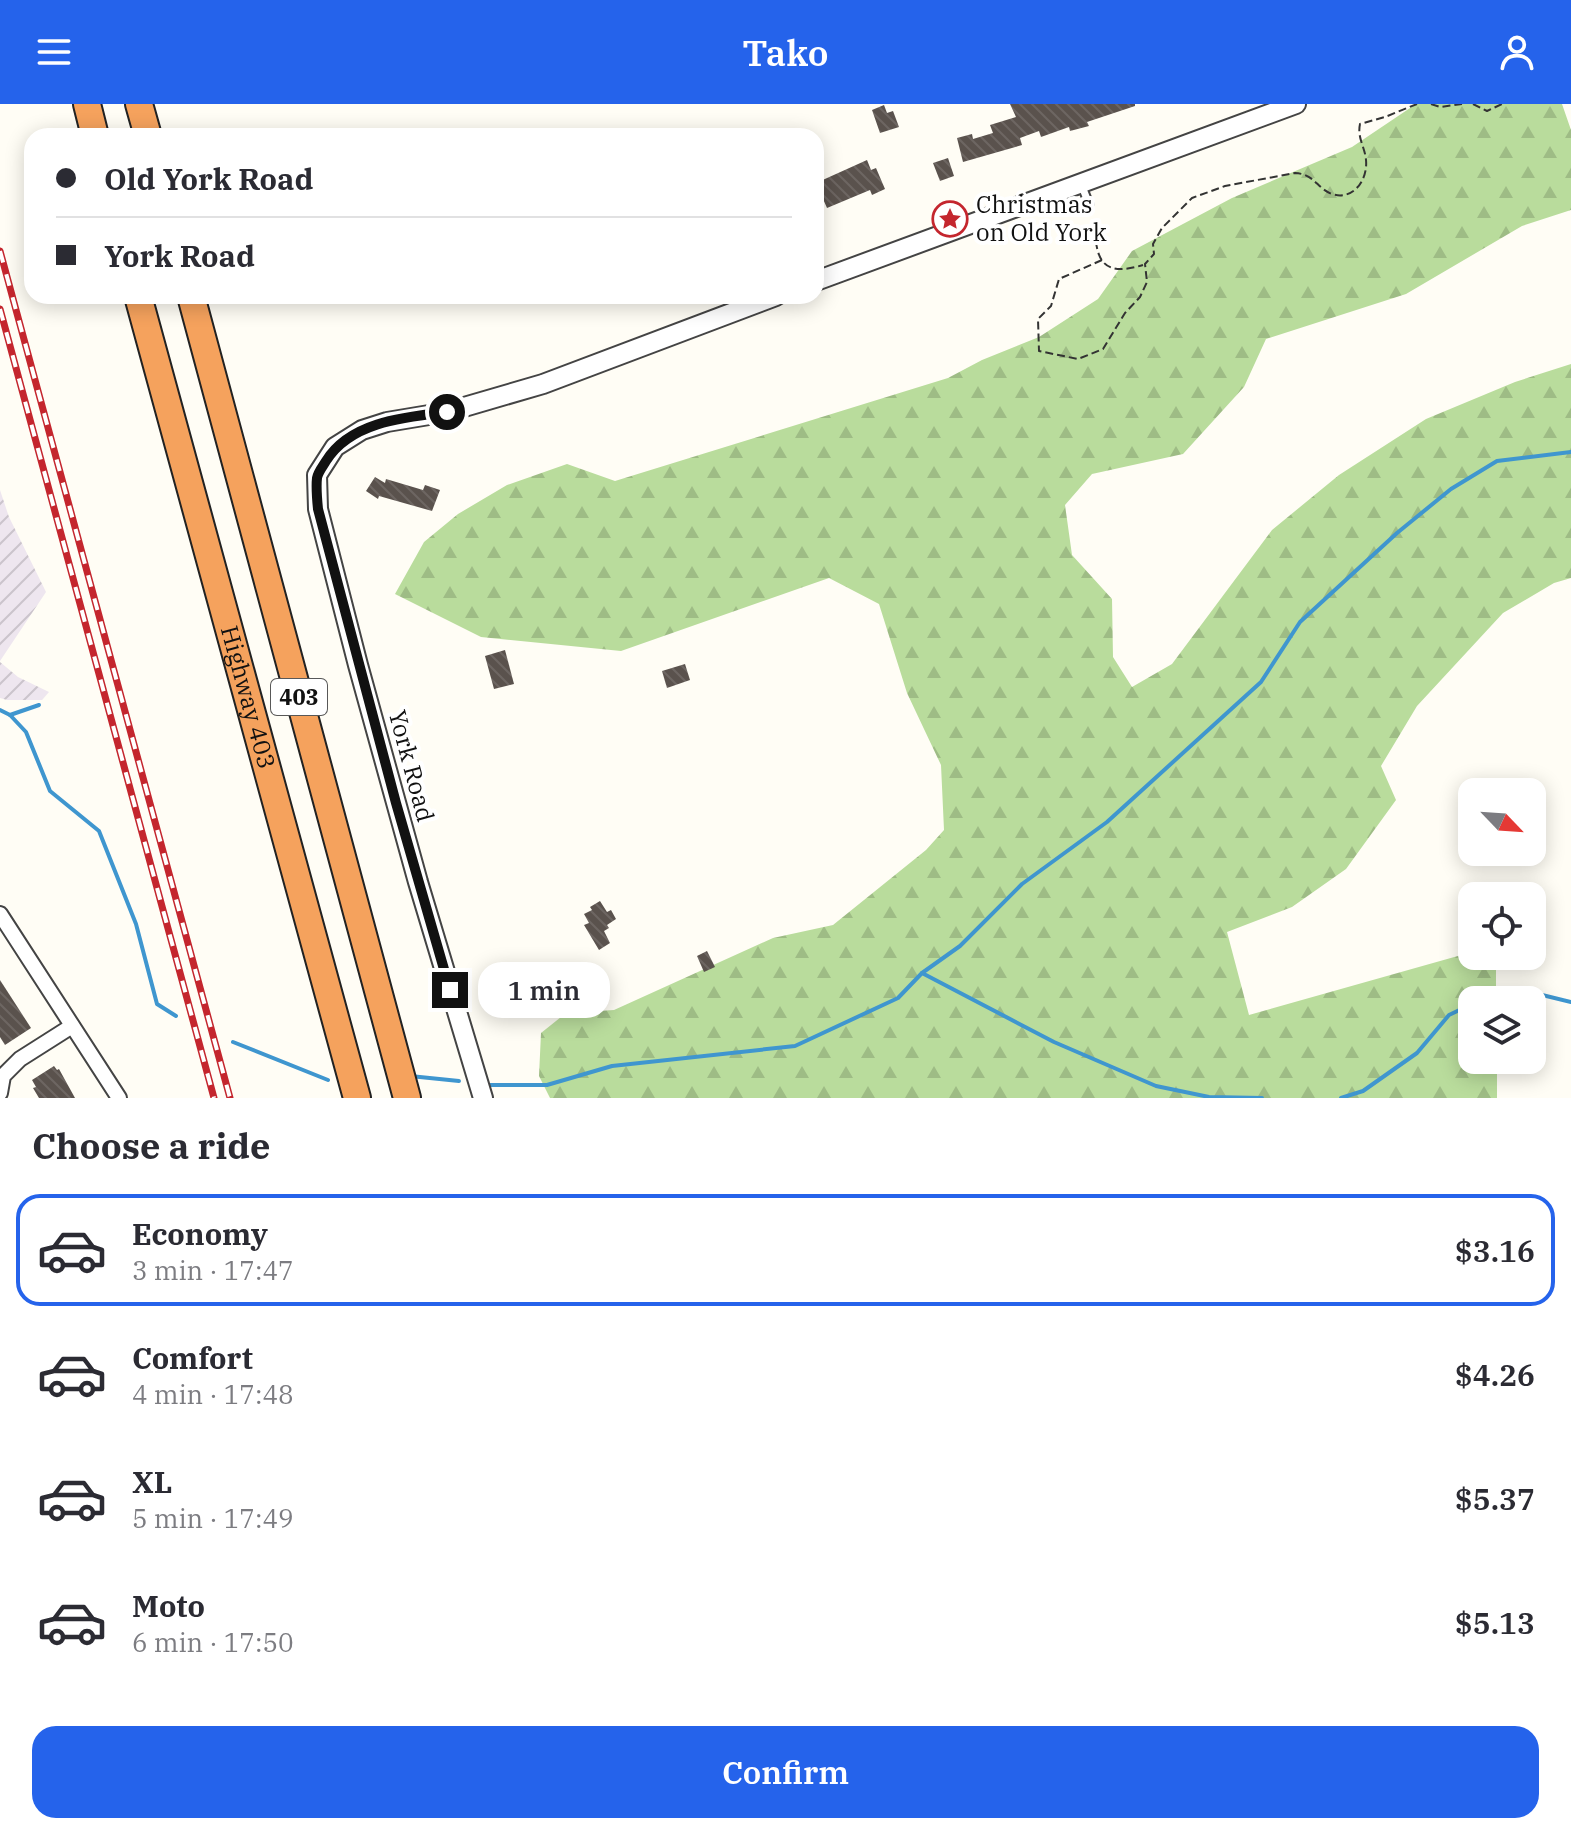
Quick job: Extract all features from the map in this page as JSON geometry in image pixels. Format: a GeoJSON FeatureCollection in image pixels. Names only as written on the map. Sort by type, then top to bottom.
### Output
{"type":"FeatureCollection","features":[{"type":"Feature","properties":{"kind":"highway"},"geometry":{"type":"LineString","coordinates":[[87,104],[93,128]]}},
{"type":"Feature","properties":{"kind":"highway"},"geometry":{"type":"LineString","coordinates":[[139,104],[146,128]]}},
{"type":"Feature","properties":{"kind":"highway","name":"Highway 403"},"geometry":{"type":"LineString","coordinates":[[140,304],[357,1098]]}},
{"type":"Feature","properties":{"kind":"highway","name":"Highway 403"},"geometry":{"type":"LineString","coordinates":[[193,304],[407,1098]]}},
{"type":"Feature","properties":{"kind":"street"},"geometry":{"type":"LineString","coordinates":[[824,278],[1296,104]]}},
{"type":"Feature","properties":{"kind":"street","name":"York Road"},"geometry":{"type":"LineString","coordinates":[[483,1098],[418,882],[318,509],[317,475],[335,447],[362,430],[387,422],[447,412],[543,384],[755,304]]}},
{"type":"Feature","properties":{"kind":"street"},"geometry":{"type":"LineString","coordinates":[[0,914],[119,1098]]}},
{"type":"Feature","properties":{"kind":"street"},"geometry":{"type":"LineString","coordinates":[[0,1093],[3,1076],[20,1059],[72,1026]]}},
{"type":"Feature","properties":{"kind":"lane"},"geometry":{"type":"LineString","coordinates":[[1081,183],[1089,204]]}},
{"type":"Feature","properties":{"kind":"path"},"geometry":{"type":"LineString","coordinates":[[1095,229],[1095,247],[1102,260],[1109,268],[1124,271],[1145,264],[1154,254],[1153,244],[1162,228],[1192,198],[1225,186],[1295,173],[1307,174],[1325,191],[1336,195],[1348,194],[1357,189],[1363,180],[1366,160],[1358,134],[1360,124],[1417,104]]}},
{"type":"Feature","properties":{"kind":"path"},"geometry":{"type":"LineString","coordinates":[[1431,104],[1440,107],[1462,104]]}},
{"type":"Feature","properties":{"kind":"path"},"geometry":{"type":"LineString","coordinates":[[1473,104],[1487,111],[1502,104]]}},
{"type":"Feature","properties":{"kind":"path"},"geometry":{"type":"LineString","coordinates":[[1102,260],[1059,279],[1051,306],[1038,319],[1039,351],[1078,359],[1103,349],[1125,313],[1140,297],[1147,282],[1145,264]]}},
{"type":"Feature","properties":{"kind":"shaded area"},"geometry":{"type":"Polygon","coordinates":[[[0,490],[9,517],[46,592],[0,661],[0,490]]]}},
{"type":"Feature","properties":{"kind":"shaded area"},"geometry":{"type":"Polygon","coordinates":[[[0,662],[18,677],[49,692],[42,700],[0,698],[0,662]]]}},
{"type":"Feature","properties":{"kind":"green space"},"geometry":{"type":"Polygon","coordinates":[[[1416,104],[1562,104],[1571,130],[1571,210],[1522,226],[1406,294],[1266,339],[1244,387],[1183,454],[1092,474],[1065,505],[1072,555],[1112,599],[1113,657],[1132,687],[1172,664],[1272,530],[1339,475],[1426,419],[1515,382],[1571,364],[1571,578],[1554,583],[1503,613],[1417,706],[1381,766],[1396,800],[1346,869],[1292,907],[1227,932],[1249,1015],[1458,956],[1458,970],[1496,970],[1496,986],[1458,986],[1458,1074],[1497,1074],[1497,1098],[550,1098],[539,1076],[541,1033],[566,1013],[614,1010],[773,938],[833,925],[926,850],[944,830],[941,765],[907,693],[879,604],[829,578],[621,651],[481,637],[395,594],[424,542],[458,514],[507,485],[567,464],[615,481],[948,378],[982,360],[1039,337],[1098,299],[1132,251],[1232,198],[1352,147],[1416,104]]]}},
{"type":"Feature","properties":{"kind":"building"},"geometry":{"type":"Polygon","coordinates":[[[1010,104],[1135,106],[1070,131],[1069,127],[1041,137],[1039,131],[1020,138],[1022,145],[963,162],[957,138],[972,134],[973,139],[993,133],[990,125],[1016,117],[1010,104]]]}},
{"type":"Feature","properties":{"kind":"building"},"geometry":{"type":"Polygon","coordinates":[[[884,105],[887,113],[893,111],[899,127],[880,133],[872,110],[884,105]]]}},
{"type":"Feature","properties":{"kind":"building"},"geometry":{"type":"Polygon","coordinates":[[[948,158],[954,176],[940,181],[933,163],[948,158]]]}},
{"type":"Feature","properties":{"kind":"building"},"geometry":{"type":"Polygon","coordinates":[[[867,160],[871,170],[876,168],[885,189],[872,195],[870,190],[827,208],[824,179],[867,160]]]}},
{"type":"Feature","properties":{"kind":"building"},"geometry":{"type":"Polygon","coordinates":[[[375,477],[385,483],[386,479],[423,490],[425,485],[440,490],[432,511],[379,496],[378,499],[366,491],[375,477]]]}},
{"type":"Feature","properties":{"kind":"building"},"geometry":{"type":"Polygon","coordinates":[[[505,650],[514,684],[494,689],[485,656],[505,650]]]}},
{"type":"Feature","properties":{"kind":"building"},"geometry":{"type":"Polygon","coordinates":[[[685,664],[690,680],[667,688],[662,671],[685,664]]]}},
{"type":"Feature","properties":{"kind":"building"},"geometry":{"type":"Polygon","coordinates":[[[600,901],[616,919],[604,931],[610,943],[599,950],[584,925],[589,923],[584,914],[600,901]]]}},
{"type":"Feature","properties":{"kind":"building"},"geometry":{"type":"Polygon","coordinates":[[[707,951],[715,967],[704,972],[697,956],[707,951]]]}},
{"type":"Feature","properties":{"kind":"building"},"geometry":{"type":"Polygon","coordinates":[[[0,980],[31,1028],[5,1045],[0,1037],[0,980]]]}},
{"type":"Feature","properties":{"kind":"building"},"geometry":{"type":"Polygon","coordinates":[[[54,1066],[59,1069],[75,1098],[39,1098],[32,1080],[54,1066]]]}},
{"type":"Feature","properties":{"kind":"waterway"},"geometry":{"type":"LineString","coordinates":[[489,1085],[547,1085],[612,1066],[795,1046],[898,998],[922,973],[960,946],[1022,884],[1107,822],[1261,682],[1300,622],[1397,533],[1451,489],[1497,461],[1571,452]]}},
{"type":"Feature","properties":{"kind":"waterway"},"geometry":{"type":"LineString","coordinates":[[10,715],[39,705]]}},
{"type":"Feature","properties":{"kind":"waterway"},"geometry":{"type":"LineString","coordinates":[[0,710],[10,715],[26,732],[50,791],[99,831],[136,924],[157,1004],[176,1016]]}},
{"type":"Feature","properties":{"kind":"waterway"},"geometry":{"type":"LineString","coordinates":[[922,973],[1054,1042],[1156,1086],[1209,1097],[1262,1098]]}},
{"type":"Feature","properties":{"kind":"waterway"},"geometry":{"type":"LineString","coordinates":[[1546,996],[1571,1002]]}},
{"type":"Feature","properties":{"kind":"waterway"},"geometry":{"type":"LineString","coordinates":[[1341,1098],[1363,1091],[1417,1053],[1449,1015],[1458,1011]]}},
{"type":"Feature","properties":{"kind":"waterway"},"geometry":{"type":"LineString","coordinates":[[233,1042],[328,1080]]}},
{"type":"Feature","properties":{"kind":"waterway"},"geometry":{"type":"LineString","coordinates":[[410,1076],[459,1081]]}},
{"type":"Feature","properties":{"kind":"railway"},"geometry":{"type":"LineString","coordinates":[[0,251],[230,1098]]}},
{"type":"Feature","properties":{"kind":"railway"},"geometry":{"type":"LineString","coordinates":[[0,309],[214,1098]]}},
{"type":"Feature","properties":{"kind":"place","name":"Christmas on Old York"},"geometry":{"type":"Point","coordinates":[950,219]}},
{"type":"Feature","properties":{"kind":"route"},"geometry":{"type":"LineString","coordinates":[[447,412],[418,415],[362,430],[335,447],[317,475],[317,492],[318,509],[358,665],[450,990]]}}]}
